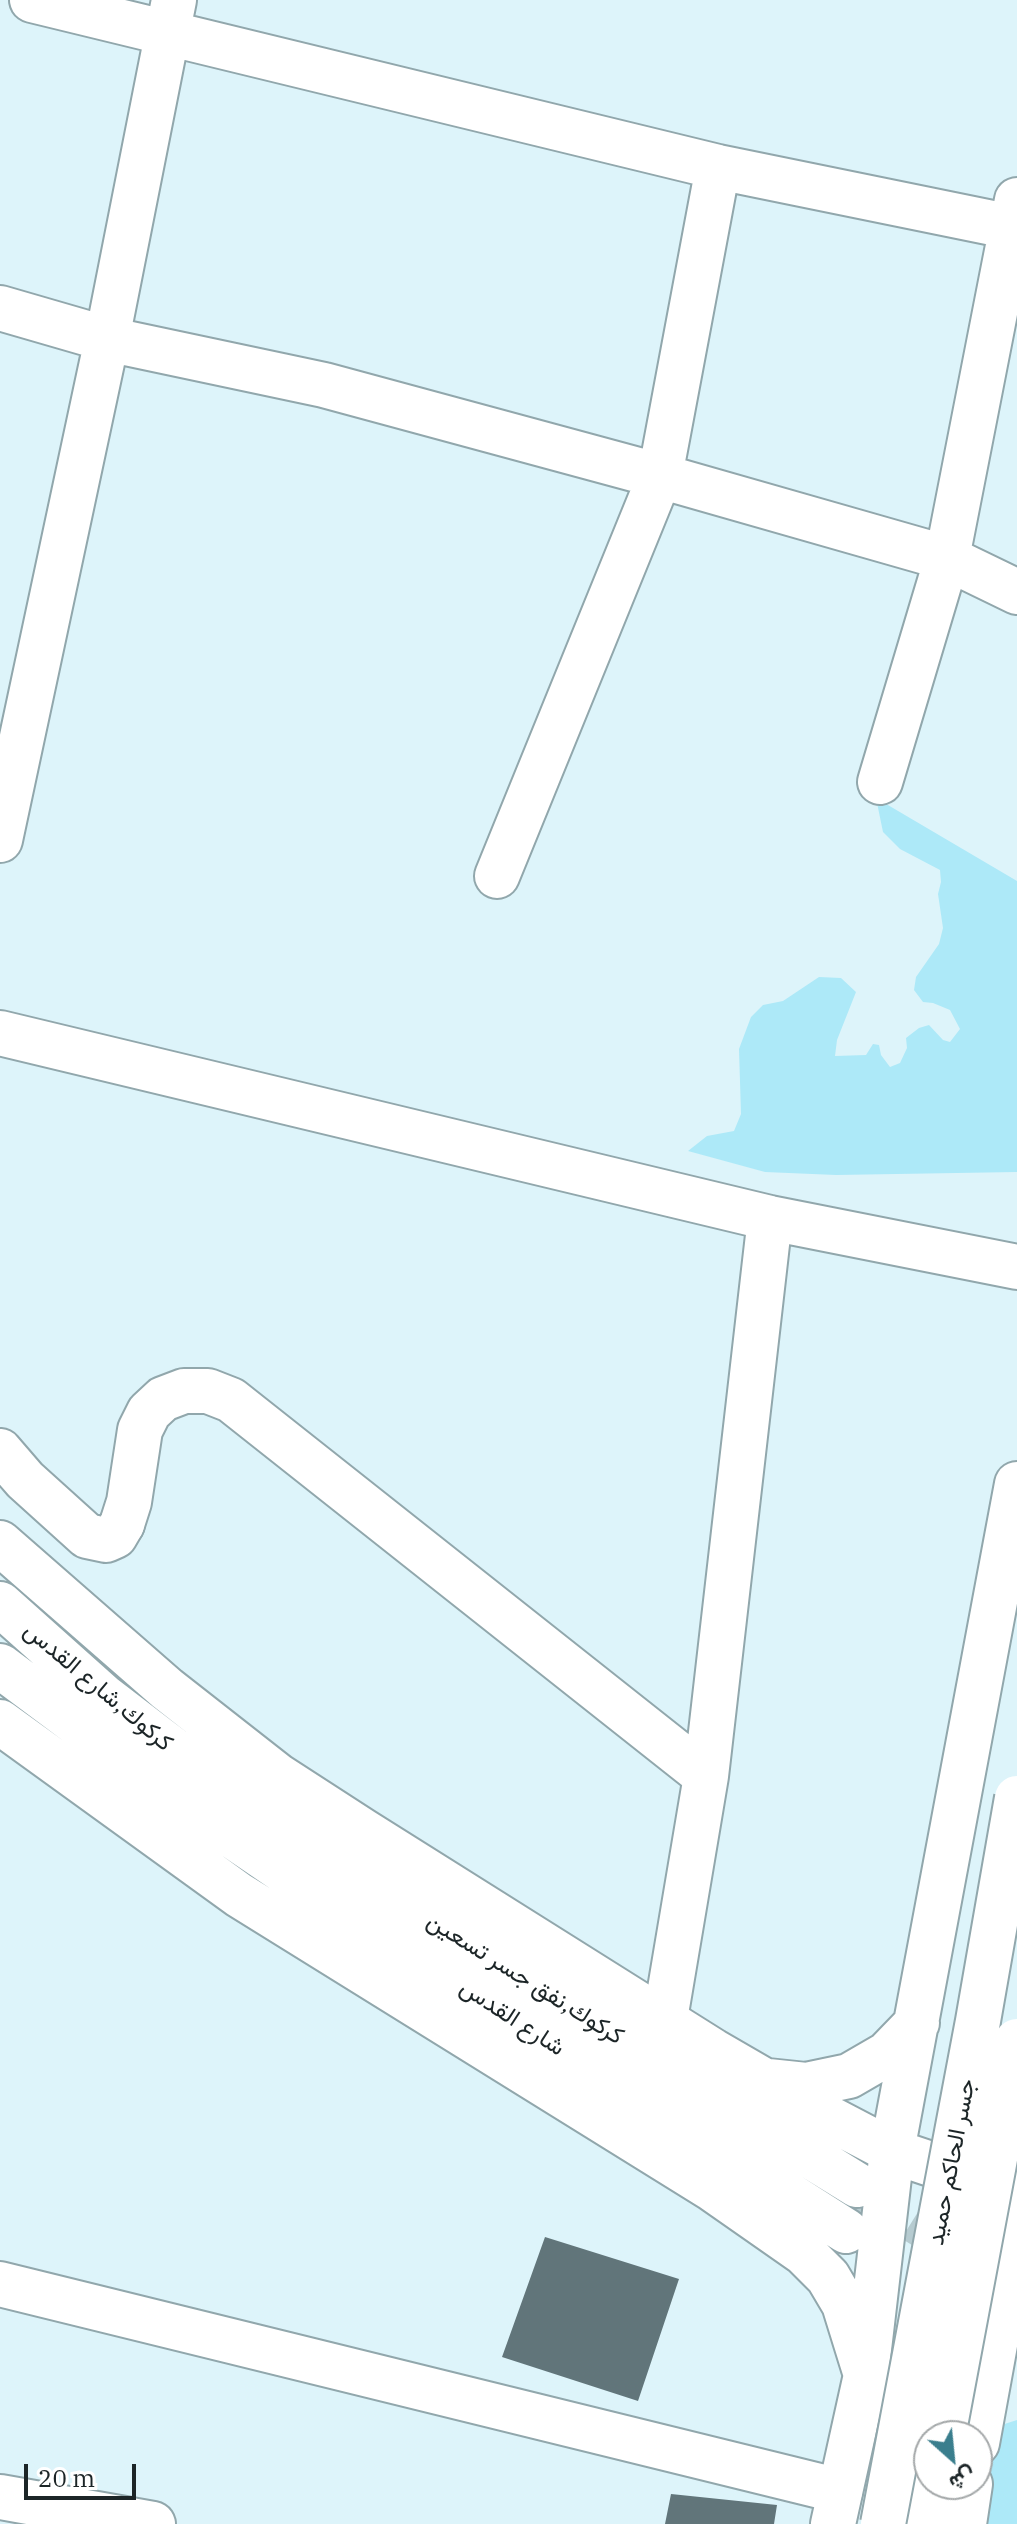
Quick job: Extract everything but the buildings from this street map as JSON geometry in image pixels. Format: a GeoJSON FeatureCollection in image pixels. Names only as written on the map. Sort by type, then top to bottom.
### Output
{"type":"FeatureCollection","features":[{"type":"Feature","properties":{"kind":"street"},"geometry":{"type":"LineString","coordinates":[[32,0],[171,16],[718,167],[1015,214],[947,558],[880,782]]}},
{"type":"Feature","properties":{"kind":"street"},"geometry":{"type":"LineString","coordinates":[[0,840],[107,339],[171,16]]}},
{"type":"Feature","properties":{"kind":"street"},"geometry":{"type":"LineString","coordinates":[[497,876],[660,476],[718,167]]}},
{"type":"Feature","properties":{"kind":"street"},"geometry":{"type":"LineString","coordinates":[[0,308],[107,339],[324,385],[660,476],[947,558],[1017,592]]}},
{"type":"Feature","properties":{"kind":"street"},"geometry":{"type":"LineString","coordinates":[[0,1033],[770,1218],[1017,1267]]}},
{"type":"Feature","properties":{"kind":"street"},"geometry":{"type":"LineString","coordinates":[[665,2019],[706,1776],[770,1218]]}},
{"type":"Feature","properties":{"kind":"street"},"geometry":{"type":"LineString","coordinates":[[0,1451],[25,1480],[87,1536],[106,1540],[115,1536],[122,1524],[129,1502],[140,1430],[149,1412],[163,1399],[184,1391],[208,1391],[231,1400],[706,1776]]}},
{"type":"Feature","properties":{"kind":"street"},"geometry":{"type":"LineString","coordinates":[[0,2284],[837,2507],[866,2375],[892,2151],[1017,1484]]}},
{"type":"Feature","properties":{"kind":"street"},"geometry":{"type":"LineString","coordinates":[[0,1543],[167,1689],[278,1776],[762,2081],[892,2151],[1017,2193]]}},
{"type":"Feature","properties":{"kind":"street","name":"كركوك,شارع القدس"},"geometry":{"type":"LineString","coordinates":[[0,1604],[103,1696],[189,1785]]}},
{"type":"Feature","properties":{"kind":"street","name":"كركوك,شارع القدس"},"geometry":{"type":"LineString","coordinates":[[0,1666],[189,1785]]}},
{"type":"Feature","properties":{"kind":"street"},"geometry":{"type":"LineString","coordinates":[[0,1722],[239,1895],[711,2188],[804,2253],[828,2277],[844,2304],[866,2375]]}},
{"type":"Feature","properties":{"kind":"street","name":"كركوك,نفق جسر تسعين"},"geometry":{"type":"LineString","coordinates":[[189,1785],[325,1856],[857,2185]]}},
{"type":"Feature","properties":{"kind":"street","name":"شارع القدس"},"geometry":{"type":"LineString","coordinates":[[189,1785],[319,1895],[846,2231]]}},
{"type":"Feature","properties":{"kind":"street","name":"جسر الحاكم حميد"},"geometry":{"type":"LineString","coordinates":[[883,2524],[973,2052],[1017,1798]]}},
{"type":"Feature","properties":{"kind":"street"},"geometry":{"type":"LineString","coordinates":[[762,2081],[806,2085],[849,2076],[887,2054],[917,2023]]}},
{"type":"Feature","properties":{"kind":"street","name":"جسر الحاكم حميد"},"geometry":{"type":"LineString","coordinates":[[946,2420],[1017,2041]]}},
{"type":"Feature","properties":{"kind":"street"},"geometry":{"type":"LineString","coordinates":[[981,2420],[1017,2224]]}},
{"type":"Feature","properties":{"kind":"street"},"geometry":{"type":"LineString","coordinates":[[993,2427],[1017,2420]]}},
{"type":"Feature","properties":{"kind":"street"},"geometry":{"type":"LineString","coordinates":[[0,2497],[153,2524]]}},
{"type":"Feature","properties":{"kind":"street"},"geometry":{"type":"LineString","coordinates":[[925,2524],[930,2500]]}},
{"type":"Feature","properties":{"kind":"street"},"geometry":{"type":"LineString","coordinates":[[964,2524],[968,2500]]}},
{"type":"Feature","properties":{"kind":"shaded area"},"geometry":{"type":"Polygon","coordinates":[[[876,798],[1017,881],[1017,1172],[836,1175],[765,1172],[688,1151],[707,1136],[734,1131],[741,1114],[739,1049],[751,1017],[763,1005],[783,1001],[819,977],[841,978],[856,992],[837,1040],[835,1056],[866,1055],[873,1044],[879,1045],[881,1055],[890,1067],[900,1063],[907,1048],[906,1038],[919,1028],[929,1025],[943,1040],[950,1042],[960,1029],[950,1010],[923,1002],[914,990],[916,977],[939,944],[943,928],[938,894],[940,870],[900,849],[883,832],[876,798]]]}},
{"type":"Feature","properties":{"kind":"shaded area"},"geometry":{"type":"Polygon","coordinates":[[[1017,2420],[1017,2524],[964,2524],[968,2500],[993,2500],[993,2428],[1017,2420]]]}},
{"type":"Feature","properties":{"kind":"tunnel"},"geometry":{"type":"LineString","coordinates":[[857,2185],[968,2254]]}}]}
